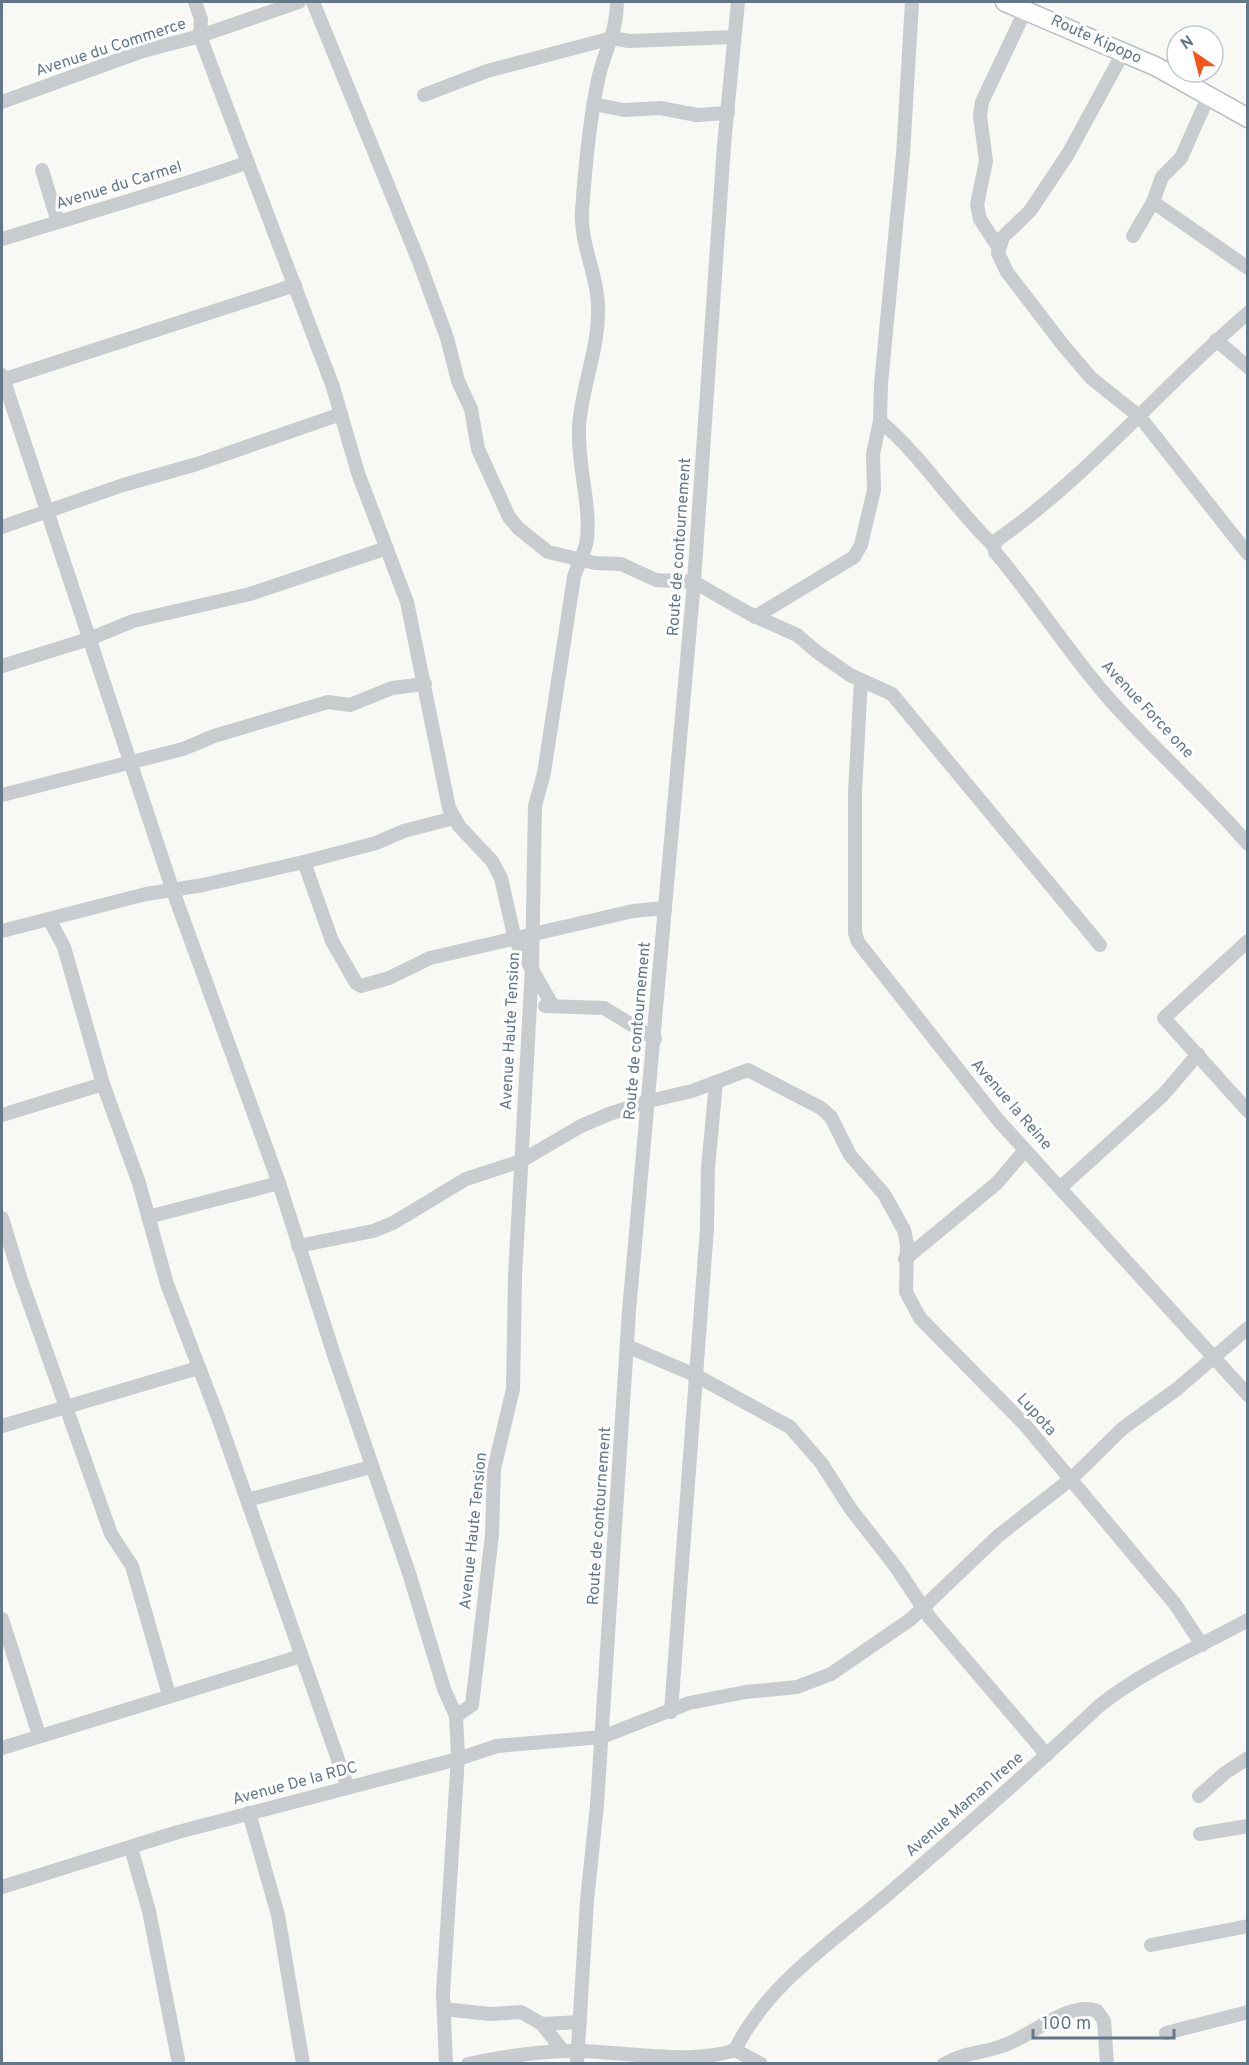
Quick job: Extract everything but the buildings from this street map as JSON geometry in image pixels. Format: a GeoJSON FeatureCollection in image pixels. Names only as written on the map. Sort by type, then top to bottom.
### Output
{"type":"FeatureCollection","features":[{"type":"Feature","properties":{"kind":"main road","name":"Route Kipopo"},"geometry":{"type":"LineString","coordinates":[[1005,2],[1040,15],[1123,53],[1209,95],[1248,118]]}},
{"type":"Feature","properties":{"kind":"street"},"geometry":{"type":"LineString","coordinates":[[195,2],[201,19],[200,36],[246,164],[295,285],[341,414],[358,473],[409,610],[425,684],[444,794],[454,818],[492,861],[501,878],[515,940],[553,1006]]}},
{"type":"Feature","properties":{"kind":"street","name":"Avenue du Commerce"},"geometry":{"type":"LineString","coordinates":[[2,102],[143,51],[200,36],[299,2]]}},
{"type":"Feature","properties":{"kind":"street"},"geometry":{"type":"LineString","coordinates":[[313,2],[418,259],[447,338],[458,381],[471,409],[478,449],[509,518],[532,542],[548,552],[582,561],[621,564],[656,580],[694,582],[755,617],[778,624],[861,680],[892,694],[1100,945]]}},
{"type":"Feature","properties":{"kind":"street","name":"Avenue Haute Tension"},"geometry":{"type":"LineString","coordinates":[[456,1716],[472,1705],[492,1535],[494,1469],[513,1389],[515,1276],[531,1004],[536,799],[544,773],[574,577],[582,561],[587,531],[580,470],[579,425],[598,318],[598,302],[582,220],[593,104],[616,27],[616,2]]}},
{"type":"Feature","properties":{"kind":"street","name":"Route de contournement"},"geometry":{"type":"LineString","coordinates":[[578,2057],[587,1901],[602,1737],[627,1346],[694,582],[738,2]]}},
{"type":"Feature","properties":{"kind":"street"},"geometry":{"type":"LineString","coordinates":[[755,617],[858,552],[874,490],[873,454],[880,421],[881,384],[903,154],[912,2]]}},
{"type":"Feature","properties":{"kind":"street"},"geometry":{"type":"LineString","coordinates":[[1026,11],[982,102],[980,116],[986,161],[976,205],[987,233],[998,247],[1001,261],[1007,272],[1063,345],[1091,378],[1140,417],[1248,554]]}},
{"type":"Feature","properties":{"kind":"street"},"geometry":{"type":"LineString","coordinates":[[424,95],[487,71],[612,38],[629,41],[734,37]]}},
{"type":"Feature","properties":{"kind":"street"},"geometry":{"type":"LineString","coordinates":[[998,247],[1003,237],[1040,198],[1068,154],[1123,53]]}},
{"type":"Feature","properties":{"kind":"street"},"geometry":{"type":"LineString","coordinates":[[1133,236],[1153,202],[1162,177],[1181,158],[1209,95]]}},
{"type":"Feature","properties":{"kind":"street"},"geometry":{"type":"LineString","coordinates":[[593,104],[624,110],[660,108],[697,115],[728,113]]}},
{"type":"Feature","properties":{"kind":"street","name":"Avenue du Carmel"},"geometry":{"type":"LineString","coordinates":[[2,239],[132,198],[169,190],[246,164]]}},
{"type":"Feature","properties":{"kind":"street"},"geometry":{"type":"LineString","coordinates":[[42,170],[58,222]]}},
{"type":"Feature","properties":{"kind":"street"},"geometry":{"type":"LineString","coordinates":[[1153,202],[1248,268]]}},
{"type":"Feature","properties":{"kind":"street"},"geometry":{"type":"LineString","coordinates":[[295,285],[2,378],[173,891],[279,1183],[371,1467],[409,1573],[444,1689],[456,1716],[458,1759],[444,2009],[446,2064]]}},
{"type":"Feature","properties":{"kind":"street"},"geometry":{"type":"LineString","coordinates":[[994,546],[997,540],[1062,491],[1216,340],[1248,313]]}},
{"type":"Feature","properties":{"kind":"street"},"geometry":{"type":"LineString","coordinates":[[1216,340],[1248,367]]}},
{"type":"Feature","properties":{"kind":"street"},"geometry":{"type":"LineString","coordinates":[[2,527],[341,414]]}},
{"type":"Feature","properties":{"kind":"street","name":"Avenue Force one"},"geometry":{"type":"LineString","coordinates":[[880,421],[900,438],[953,503],[994,546],[1028,595],[1111,700],[1207,798],[1248,844]]}},
{"type":"Feature","properties":{"kind":"street"},"geometry":{"type":"LineString","coordinates":[[2,666],[89,639],[133,621],[250,594],[387,548]]}},
{"type":"Feature","properties":{"kind":"street","name":"Avenue la Reine"},"geometry":{"type":"LineString","coordinates":[[861,680],[855,792],[855,933],[858,942],[941,1049],[1025,1150],[1248,1395]]}},
{"type":"Feature","properties":{"kind":"street"},"geometry":{"type":"LineString","coordinates":[[2,795],[183,749],[214,736],[328,702],[350,705],[392,688],[425,684]]}},
{"type":"Feature","properties":{"kind":"street"},"geometry":{"type":"LineString","coordinates":[[2,931],[146,894],[173,891],[304,862],[454,818]]}},
{"type":"Feature","properties":{"kind":"street"},"geometry":{"type":"LineString","coordinates":[[304,862],[335,948],[359,986],[389,978],[430,958],[633,911],[665,908]]}},
{"type":"Feature","properties":{"kind":"street"},"geometry":{"type":"LineString","coordinates":[[49,919],[64,947],[103,1084],[139,1183],[167,1284],[247,1500],[348,1788]]}},
{"type":"Feature","properties":{"kind":"street"},"geometry":{"type":"LineString","coordinates":[[1248,941],[1164,1018],[1248,1111]]}},
{"type":"Feature","properties":{"kind":"street"},"geometry":{"type":"LineString","coordinates":[[531,1004],[604,1008],[655,1039]]}},
{"type":"Feature","properties":{"kind":"street"},"geometry":{"type":"LineString","coordinates":[[1061,1187],[1163,1095],[1198,1054]]}},
{"type":"Feature","properties":{"kind":"street","name":"Lupota"},"geometry":{"type":"LineString","coordinates":[[298,1246],[373,1232],[393,1223],[466,1179],[521,1161],[581,1126],[649,1101],[669,1098],[748,1070],[821,1108],[831,1117],[850,1155],[884,1194],[904,1230],[907,1244],[906,1292],[920,1318],[1026,1426],[1174,1604],[1202,1645]]}},
{"type":"Feature","properties":{"kind":"street"},"geometry":{"type":"LineString","coordinates":[[671,1712],[707,1228],[708,1168],[717,1082]]}},
{"type":"Feature","properties":{"kind":"street"},"geometry":{"type":"LineString","coordinates":[[2,1115],[103,1084]]}},
{"type":"Feature","properties":{"kind":"street"},"geometry":{"type":"LineString","coordinates":[[905,1259],[997,1183],[1025,1150]]}},
{"type":"Feature","properties":{"kind":"street"},"geometry":{"type":"LineString","coordinates":[[148,1217],[279,1183]]}},
{"type":"Feature","properties":{"kind":"street"},"geometry":{"type":"LineString","coordinates":[[2,1218],[20,1278],[111,1534],[132,1566],[169,1695]]}},
{"type":"Feature","properties":{"kind":"street","name":"Avenue De la RDC"},"geometry":{"type":"LineString","coordinates":[[2,1887],[249,1813],[458,1759],[497,1746],[602,1737],[713,1697],[784,1690],[812,1683],[850,1661],[923,1607],[998,1536],[1071,1479],[1117,1434],[1178,1389],[1248,1328]]}},
{"type":"Feature","properties":{"kind":"street"},"geometry":{"type":"LineString","coordinates":[[627,1346],[695,1375],[790,1427],[822,1464],[850,1508],[923,1607],[1047,1755]]}},
{"type":"Feature","properties":{"kind":"street"},"geometry":{"type":"LineString","coordinates":[[2,1426],[198,1368]]}},
{"type":"Feature","properties":{"kind":"street"},"geometry":{"type":"LineString","coordinates":[[247,1500],[371,1467]]}},
{"type":"Feature","properties":{"kind":"street"},"geometry":{"type":"LineString","coordinates":[[2,1619],[39,1736]]}},
{"type":"Feature","properties":{"kind":"street","name":"Avenue Maman Irene"},"geometry":{"type":"LineString","coordinates":[[735,2050],[747,2026],[775,1991],[1123,1687],[1248,1620]]}},
{"type":"Feature","properties":{"kind":"street"},"geometry":{"type":"LineString","coordinates":[[2,1748],[301,1656]]}},
{"type":"Feature","properties":{"kind":"street"},"geometry":{"type":"LineString","coordinates":[[1199,1796],[1225,1773],[1248,1758]]}},
{"type":"Feature","properties":{"kind":"street"},"geometry":{"type":"LineString","coordinates":[[249,1813],[280,1924],[303,2064]]}},
{"type":"Feature","properties":{"kind":"street"},"geometry":{"type":"LineString","coordinates":[[1200,1834],[1248,1826]]}},
{"type":"Feature","properties":{"kind":"street"},"geometry":{"type":"LineString","coordinates":[[131,1848],[150,1919],[178,2059]]}},
{"type":"Feature","properties":{"kind":"street"},"geometry":{"type":"LineString","coordinates":[[1152,1945],[1248,1926]]}},
{"type":"Feature","properties":{"kind":"street"},"geometry":{"type":"LineString","coordinates":[[444,2009],[490,2014],[521,2012],[542,2024],[563,2051]]}},
{"type":"Feature","properties":{"kind":"street"},"geometry":{"type":"LineString","coordinates":[[944,2064],[969,2052],[1003,2046],[1066,2014],[1086,2009],[1098,2011],[1104,2021],[1107,2064]]}},
{"type":"Feature","properties":{"kind":"street"},"geometry":{"type":"LineString","coordinates":[[1166,2033],[1248,2012]]}},
{"type":"Feature","properties":{"kind":"street"},"geometry":{"type":"LineString","coordinates":[[542,2024],[580,2022]]}},
{"type":"Feature","properties":{"kind":"street"},"geometry":{"type":"LineString","coordinates":[[468,2064],[563,2051],[578,2057],[723,2055],[735,2050],[761,2064]]}}]}
